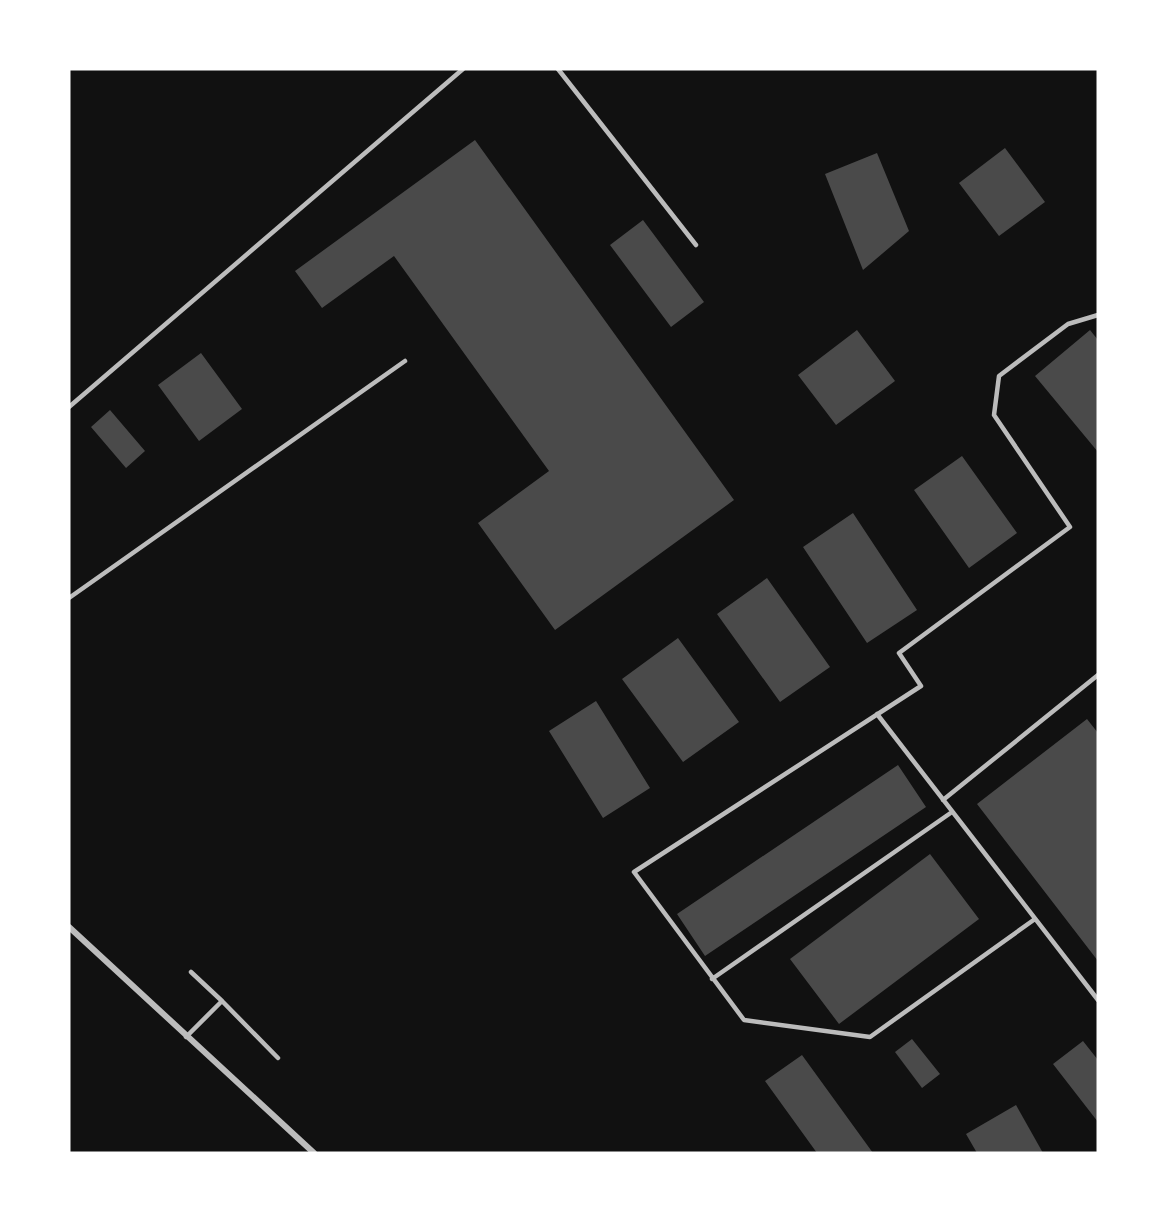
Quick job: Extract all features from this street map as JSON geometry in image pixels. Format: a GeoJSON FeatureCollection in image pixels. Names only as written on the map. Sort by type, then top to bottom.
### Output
{"type":"FeatureCollection","features":[{"type":"Feature","properties":{"kind":"street"},"geometry":{"type":"LineString","coordinates":[[69,927],[314,1153]]}},
{"type":"Feature","properties":{"kind":"lane"},"geometry":{"type":"LineString","coordinates":[[69,407],[463,69]]}},
{"type":"Feature","properties":{"kind":"lane"},"geometry":{"type":"LineString","coordinates":[[558,69],[696,245]]}},
{"type":"Feature","properties":{"kind":"lane"},"geometry":{"type":"LineString","coordinates":[[1035,919],[870,1037],[744,1020],[634,872],[921,686],[899,653],[1070,527],[994,415],[999,376],[1068,324],[1098,315]]}},
{"type":"Feature","properties":{"kind":"lane"},"geometry":{"type":"LineString","coordinates":[[69,598],[405,361]]}},
{"type":"Feature","properties":{"kind":"lane"},"geometry":{"type":"LineString","coordinates":[[943,800],[1098,675]]}},
{"type":"Feature","properties":{"kind":"lane"},"geometry":{"type":"LineString","coordinates":[[877,714],[1098,1000]]}},
{"type":"Feature","properties":{"kind":"lane"},"geometry":{"type":"LineString","coordinates":[[712,979],[952,812]]}},
{"type":"Feature","properties":{"kind":"lane"},"geometry":{"type":"LineString","coordinates":[[191,972],[278,1058]]}},
{"type":"Feature","properties":{"kind":"lane"},"geometry":{"type":"LineString","coordinates":[[186,1037],[222,1001]]}},
{"type":"Feature","properties":{"kind":"building"},"geometry":{"type":"Polygon","coordinates":[[[475,140],[734,500],[555,630],[478,523],[549,471],[394,256],[322,308],[295,271],[475,140]]]}},
{"type":"Feature","properties":{"kind":"building"},"geometry":{"type":"Polygon","coordinates":[[[1005,148],[1045,202],[999,236],[959,183],[1005,148]]]}},
{"type":"Feature","properties":{"kind":"building"},"geometry":{"type":"Polygon","coordinates":[[[877,153],[909,231],[863,270],[825,174],[877,153]]]}},
{"type":"Feature","properties":{"kind":"building"},"geometry":{"type":"Polygon","coordinates":[[[643,220],[704,302],[671,327],[610,245],[643,220]]]}},
{"type":"Feature","properties":{"kind":"building"},"geometry":{"type":"Polygon","coordinates":[[[857,330],[895,381],[836,425],[798,375],[857,330]]]}},
{"type":"Feature","properties":{"kind":"building"},"geometry":{"type":"Polygon","coordinates":[[[1090,330],[1098,340],[1098,452],[1035,376],[1090,330]]]}},
{"type":"Feature","properties":{"kind":"building"},"geometry":{"type":"Polygon","coordinates":[[[201,353],[242,409],[199,441],[158,385],[201,353]]]}},
{"type":"Feature","properties":{"kind":"building"},"geometry":{"type":"Polygon","coordinates":[[[110,410],[145,451],[126,468],[91,427],[110,410]]]}},
{"type":"Feature","properties":{"kind":"building"},"geometry":{"type":"Polygon","coordinates":[[[962,456],[1017,533],[969,568],[914,490],[962,456]]]}},
{"type":"Feature","properties":{"kind":"building"},"geometry":{"type":"Polygon","coordinates":[[[853,513],[917,610],[867,643],[803,547],[853,513]]]}},
{"type":"Feature","properties":{"kind":"building"},"geometry":{"type":"Polygon","coordinates":[[[767,578],[830,667],[780,702],[717,614],[767,578]]]}},
{"type":"Feature","properties":{"kind":"building"},"geometry":{"type":"Polygon","coordinates":[[[678,638],[739,722],[683,762],[622,679],[678,638]]]}},
{"type":"Feature","properties":{"kind":"building"},"geometry":{"type":"Polygon","coordinates":[[[596,701],[650,788],[603,818],[549,731],[596,701]]]}},
{"type":"Feature","properties":{"kind":"building"},"geometry":{"type":"Polygon","coordinates":[[[1087,719],[1098,733],[1098,961],[977,804],[1087,719]]]}},
{"type":"Feature","properties":{"kind":"building"},"geometry":{"type":"Polygon","coordinates":[[[898,765],[926,807],[705,956],[677,914],[898,765]]]}},
{"type":"Feature","properties":{"kind":"building"},"geometry":{"type":"Polygon","coordinates":[[[930,854],[979,919],[839,1024],[790,959],[930,854]]]}},
{"type":"Feature","properties":{"kind":"building"},"geometry":{"type":"Polygon","coordinates":[[[912,1039],[940,1074],[922,1088],[895,1052],[912,1039]]]}},
{"type":"Feature","properties":{"kind":"building"},"geometry":{"type":"Polygon","coordinates":[[[1083,1041],[1098,1060],[1098,1122],[1053,1064],[1083,1041]]]}},
{"type":"Feature","properties":{"kind":"building"},"geometry":{"type":"Polygon","coordinates":[[[802,1055],[873,1153],[817,1153],[765,1081],[802,1055]]]}},
{"type":"Feature","properties":{"kind":"building"},"geometry":{"type":"Polygon","coordinates":[[[1016,1105],[1043,1153],[977,1153],[966,1134],[1016,1105]]]}}]}
